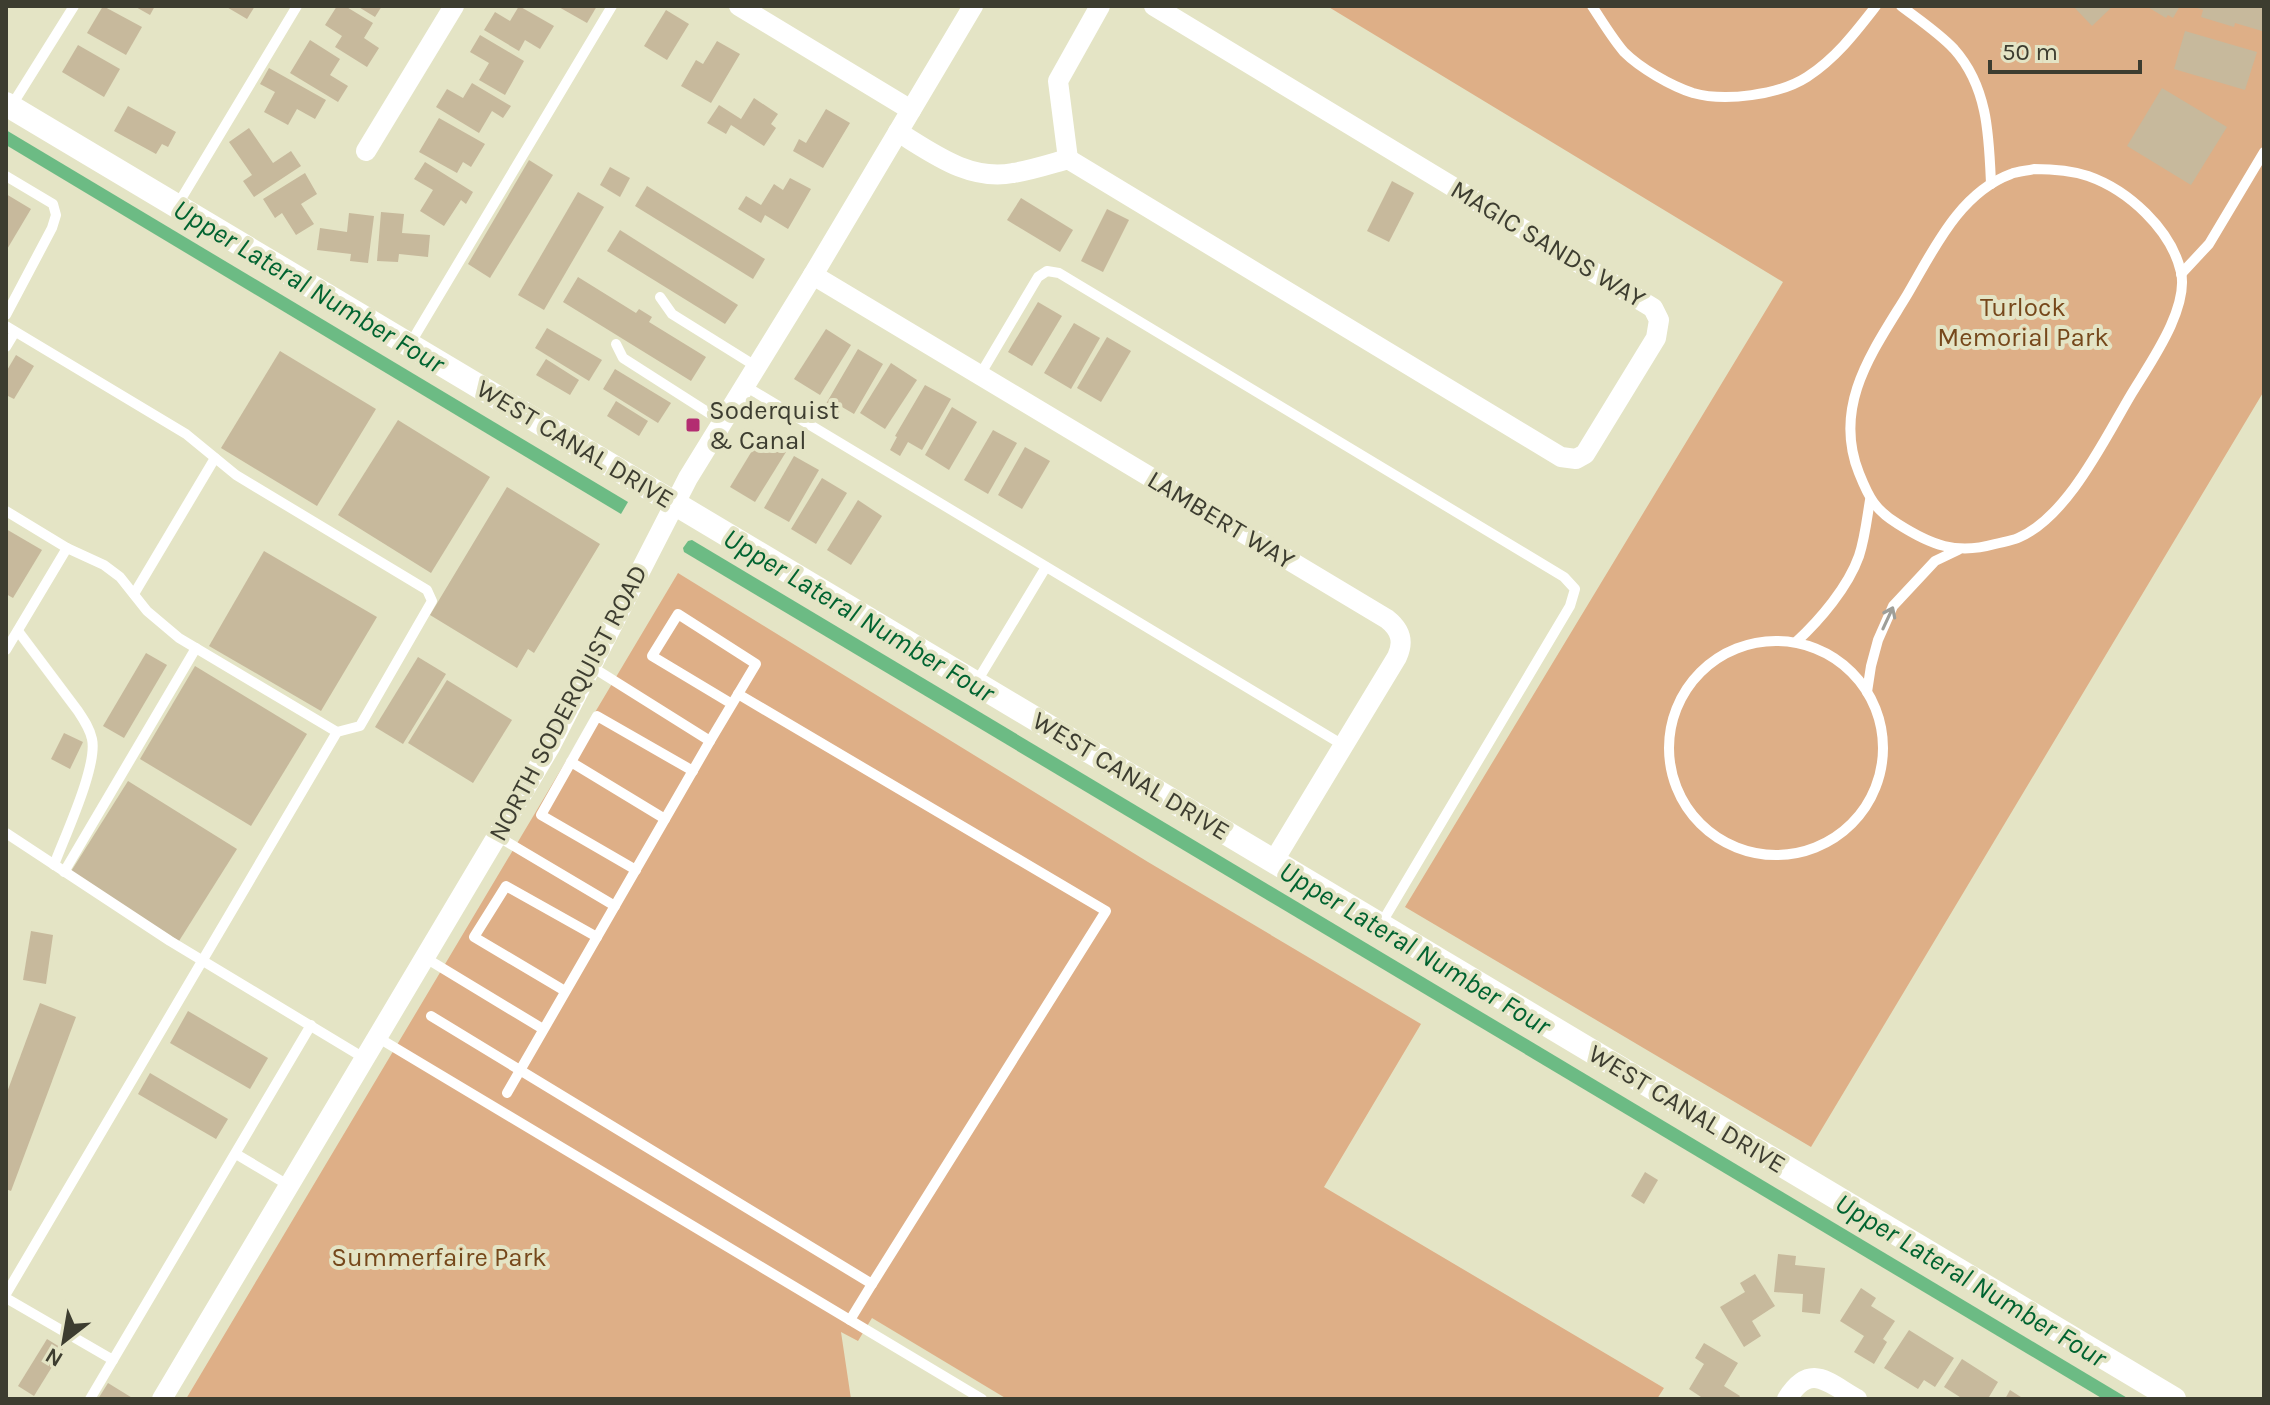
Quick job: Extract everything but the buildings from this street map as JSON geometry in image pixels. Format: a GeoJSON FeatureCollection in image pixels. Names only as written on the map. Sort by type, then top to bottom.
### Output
{"type":"FeatureCollection","features":[{"type":"Feature","properties":{"kind":"street"},"geometry":{"type":"LineString","coordinates":[[366,151],[454,6]]}},
{"type":"Feature","properties":{"kind":"street"},"geometry":{"type":"LineString","coordinates":[[739,6],[911,110]]}},
{"type":"Feature","properties":{"kind":"street","name":"NORTH SODERQUIST ROAD"},"geometry":{"type":"LineString","coordinates":[[162,1399],[550,747],[674,503],[973,6]]}},
{"type":"Feature","properties":{"kind":"street"},"geometry":{"type":"LineString","coordinates":[[898,132],[956,166],[986,174],[1011,174],[1068,159],[1058,81],[1100,6]]}},
{"type":"Feature","properties":{"kind":"street","name":"MAGIC SANDS WAY"},"geometry":{"type":"LineString","coordinates":[[1068,159],[1566,459],[1576,459],[1589,450],[1656,338],[1660,326],[1658,313],[1647,303],[1154,6]]}},
{"type":"Feature","properties":{"kind":"street","name":"WEST CANAL DRIVE"},"geometry":{"type":"LineString","coordinates":[[8,106],[2174,1399]]}},
{"type":"Feature","properties":{"kind":"street","name":"LAMBERT WAY"},"geometry":{"type":"LineString","coordinates":[[813,275],[1392,623],[1401,637],[1399,652],[1273,862]]}},
{"type":"Feature","properties":{"kind":"street"},"geometry":{"type":"LineString","coordinates":[[1787,1399],[1798,1383],[1807,1377],[1818,1378],[1857,1399]]}},
{"type":"Feature","properties":{"kind":"lane"},"geometry":{"type":"LineString","coordinates":[[8,106],[74,6]]}},
{"type":"Feature","properties":{"kind":"lane"},"geometry":{"type":"LineString","coordinates":[[177,206],[297,6]]}},
{"type":"Feature","properties":{"kind":"lane"},"geometry":{"type":"LineString","coordinates":[[409,345],[612,6]]}},
{"type":"Feature","properties":{"kind":"lane"},"geometry":{"type":"LineString","coordinates":[[1592,6],[1624,52],[1653,75],[1693,93],[1731,97],[1768,93],[1805,78],[1839,52],[1876,6]]}},
{"type":"Feature","properties":{"kind":"lane"},"geometry":{"type":"LineString","coordinates":[[1901,6],[1954,49],[1973,78],[1986,111],[1991,184]]}},
{"type":"Feature","properties":{"kind":"lane"},"geometry":{"type":"LineString","coordinates":[[2181,274],[2209,244],[2264,152]]}},
{"type":"Feature","properties":{"kind":"lane"},"geometry":{"type":"LineString","coordinates":[[1867,692],[1878,640],[1893,606],[1935,561],[1958,550],[2019,538],[2047,520],[2076,487],[2172,322],[2180,297],[2181,274],[2171,248],[2155,225],[2113,187],[2086,175],[2059,169],[2034,169],[2012,174],[1991,184],[1966,204],[1945,232],[1867,362],[1854,397],[1849,433],[1856,465],[1870,500],[1885,516],[1908,530],[1932,543],[1958,550]]}},
{"type":"Feature","properties":{"kind":"lane"},"geometry":{"type":"LineString","coordinates":[[6,176],[53,204],[56,215],[6,315]]}},
{"type":"Feature","properties":{"kind":"lane"},"geometry":{"type":"LineString","coordinates":[[980,375],[1038,277],[1047,271],[1059,273],[1571,583],[1575,589],[1570,606],[1380,926]]}},
{"type":"Feature","properties":{"kind":"lane"},"geometry":{"type":"LineString","coordinates":[[660,297],[672,314],[757,367]]}},
{"type":"Feature","properties":{"kind":"lane"},"geometry":{"type":"LineString","coordinates":[[6,347],[11,329],[186,434],[236,475],[427,590],[432,601],[360,726],[337,732],[6,1296],[113,1360]]}},
{"type":"Feature","properties":{"kind":"lane"},"geometry":{"type":"LineString","coordinates":[[616,344],[623,358],[723,422]]}},
{"type":"Feature","properties":{"kind":"lane"},"geometry":{"type":"LineString","coordinates":[[745,386],[1343,745]]}},
{"type":"Feature","properties":{"kind":"lane"},"geometry":{"type":"LineString","coordinates":[[134,594],[215,458]]}},
{"type":"Feature","properties":{"kind":"lane"},"geometry":{"type":"LineString","coordinates":[[1796,642],[1829,607],[1858,557],[1870,500]]}},
{"type":"Feature","properties":{"kind":"lane"},"geometry":{"type":"LineString","coordinates":[[6,511],[67,548],[104,565],[120,577],[162,626],[337,732]]}},
{"type":"Feature","properties":{"kind":"lane"},"geometry":{"type":"LineString","coordinates":[[7,647],[67,548]]}},
{"type":"Feature","properties":{"kind":"lane"},"geometry":{"type":"LineString","coordinates":[[976,683],[1046,567]]}},
{"type":"Feature","properties":{"kind":"lane"},"geometry":{"type":"LineString","coordinates":[[507,1093],[756,664],[678,614],[652,656],[732,704]]}},
{"type":"Feature","properties":{"kind":"lane"},"geometry":{"type":"LineString","coordinates":[[18,631],[78,711],[93,742],[90,765],[59,868]]}},
{"type":"Feature","properties":{"kind":"lane"},"geometry":{"type":"LineString","coordinates":[[1796,642],[1818,649],[1837,660],[1854,674],[1867,692],[1880,721],[1883,752],[1877,783],[1863,811],[1841,834],[1813,849],[1782,855],[1751,852],[1722,841],[1697,821],[1679,795],[1669,765],[1669,734],[1677,703],[1694,677],[1719,656],[1750,644],[1796,642]]}},
{"type":"Feature","properties":{"kind":"lane"},"geometry":{"type":"LineString","coordinates":[[59,868],[196,648]]}},
{"type":"Feature","properties":{"kind":"lane"},"geometry":{"type":"LineString","coordinates":[[592,667],[710,741]]}},
{"type":"Feature","properties":{"kind":"lane"},"geometry":{"type":"LineString","coordinates":[[738,694],[1106,911],[850,1320]]}},
{"type":"Feature","properties":{"kind":"lane"},"geometry":{"type":"LineString","coordinates":[[636,870],[541,815],[597,716],[693,771]]}},
{"type":"Feature","properties":{"kind":"lane"},"geometry":{"type":"LineString","coordinates":[[571,762],[665,819]]}},
{"type":"Feature","properties":{"kind":"lane"},"geometry":{"type":"LineString","coordinates":[[6,833],[202,960],[364,1058]]}},
{"type":"Feature","properties":{"kind":"lane"},"geometry":{"type":"LineString","coordinates":[[497,836],[615,906]]}},
{"type":"Feature","properties":{"kind":"lane"},"geometry":{"type":"LineString","coordinates":[[565,991],[474,937],[506,886],[597,937]]}},
{"type":"Feature","properties":{"kind":"lane"},"geometry":{"type":"LineString","coordinates":[[424,957],[543,1029]]}},
{"type":"Feature","properties":{"kind":"lane"},"geometry":{"type":"LineString","coordinates":[[431,1016],[872,1284]]}},
{"type":"Feature","properties":{"kind":"lane"},"geometry":{"type":"LineString","coordinates":[[90,1399],[311,1025]]}},
{"type":"Feature","properties":{"kind":"lane"},"geometry":{"type":"LineString","coordinates":[[377,1037],[982,1399]]}},
{"type":"Feature","properties":{"kind":"lane"},"geometry":{"type":"LineString","coordinates":[[236,1154],[288,1185]]}},
{"type":"Feature","properties":{"kind":"green space","name":"Turlock Memorial Park"},"geometry":{"type":"Polygon","coordinates":[[[1327,6],[2264,6],[2264,391],[1811,1147],[1405,907],[1783,282],[1327,6]]]}},
{"type":"Feature","properties":{"kind":"green space","name":"Summerfaire Park"},"geometry":{"type":"Polygon","coordinates":[[[678,573],[1148,862],[1421,1024],[1324,1187],[1664,1388],[1657,1399],[1007,1399],[872,1318],[858,1341],[841,1332],[851,1399],[186,1399],[678,573]]]}},
{"type":"Feature","properties":{"kind":"shaded area"},"geometry":{"type":"Polygon","coordinates":[[[6,130],[628,502],[621,514],[6,145],[6,130]]]}},
{"type":"Feature","properties":{"kind":"shaded area"},"geometry":{"type":"Polygon","coordinates":[[[692,540],[2129,1399],[2103,1399],[684,552],[683,548],[692,540]]]}},
{"type":"Feature","properties":{"kind":"place","name":"Soderquist & Canal"},"geometry":{"type":"Point","coordinates":[693,425]}},
{"type":"Feature","properties":{"kind":"water label","name":"Upper Lateral Number Four"},"geometry":{"type":"Point","coordinates":[309,286]}},
{"type":"Feature","properties":{"kind":"water label","name":"Upper Lateral Number Four"},"geometry":{"type":"Point","coordinates":[859,615]}},
{"type":"Feature","properties":{"kind":"water label","name":"Upper Lateral Number Four"},"geometry":{"type":"Point","coordinates":[1415,948]}},
{"type":"Feature","properties":{"kind":"water label","name":"Upper Lateral Number Four"},"geometry":{"type":"Point","coordinates":[1971,1280]}}]}
